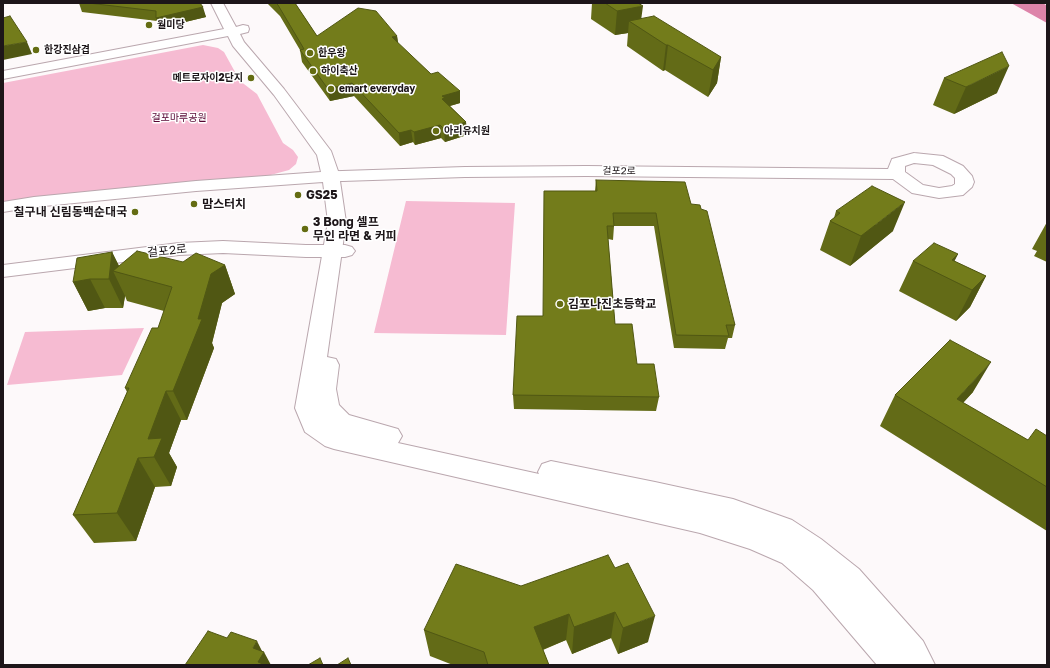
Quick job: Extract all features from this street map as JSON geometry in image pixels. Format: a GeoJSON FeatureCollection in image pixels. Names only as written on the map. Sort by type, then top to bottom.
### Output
{"type":"FeatureCollection","features":[{"type":"Feature","properties":{"kind":"street"},"geometry":{"type":"LineString","coordinates":[[217,3],[228,22],[237,30]]}},
{"type":"Feature","properties":{"kind":"street"},"geometry":{"type":"LineString","coordinates":[[226,3],[237,30],[238,43],[279,92],[325,155],[337,176],[337,222],[339,251],[324,389],[328,408],[340,422],[362,430],[407,441],[733,511],[782,529],[811,548],[849,579],[912,652],[919,665]]}},
{"type":"Feature","properties":{"kind":"street"},"geometry":{"type":"LineString","coordinates":[[3,75],[237,30]]}},
{"type":"Feature","properties":{"kind":"street","name":"걸포2로"},"geometry":{"type":"LineString","coordinates":[[3,207],[34,202],[196,186],[337,176],[465,172],[586,171],[897,174]]}},
{"type":"Feature","properties":{"kind":"street","name":"걸포2로"},"geometry":{"type":"LineString","coordinates":[[3,271],[179,249],[223,247],[339,251]]}},
{"type":"Feature","properties":{"kind":"street"},"geometry":{"type":"LineString","coordinates":[[339,251],[324,297],[307,408],[314,425],[334,439],[700,521],[756,538],[792,554],[823,580],[898,665]]}},
{"type":"Feature","properties":{"kind":"green space","name":"걸포마루공원"},"geometry":{"type":"Polygon","coordinates":[[[203,45],[218,48],[224,52],[240,81],[257,94],[283,143],[293,150],[298,157],[296,164],[289,170],[256,179],[3,204],[3,83],[203,45]]]}},
{"type":"Feature","properties":{"kind":"green space"},"geometry":{"type":"Polygon","coordinates":[[[406,201],[515,203],[506,335],[374,333],[406,201]]]}},
{"type":"Feature","properties":{"kind":"green space"},"geometry":{"type":"Polygon","coordinates":[[[144,328],[122,375],[7,385],[25,332],[144,328]]]}},
{"type":"Feature","properties":{"kind":"shaded area"},"geometry":{"type":"Polygon","coordinates":[[[1011,3],[1043,3],[1047,6],[1047,23],[1011,3]]]}},
{"type":"Feature","properties":{"kind":"building"},"geometry":{"type":"Polygon","coordinates":[[[88,3],[200,3],[203,7],[156,18],[156,11],[88,3]]]}},
{"type":"Feature","properties":{"kind":"building"},"geometry":{"type":"Polygon","coordinates":[[[276,3],[295,3],[317,36],[358,8],[376,11],[397,36],[392,37],[431,74],[438,72],[460,91],[442,96],[445,98],[442,99],[466,122],[444,129],[440,125],[414,132],[411,130],[399,133],[352,83],[328,89],[300,50],[304,49],[276,3]]]}},
{"type":"Feature","properties":{"kind":"building"},"geometry":{"type":"Polygon","coordinates":[[[605,3],[638,3],[643,6],[617,11],[605,3]]]}},
{"type":"Feature","properties":{"kind":"building"},"geometry":{"type":"Polygon","coordinates":[[[10,16],[27,42],[3,46],[3,18],[10,16]]]}},
{"type":"Feature","properties":{"kind":"building"},"geometry":{"type":"Polygon","coordinates":[[[654,16],[721,57],[713,70],[666,45],[629,21],[654,16]]]}},
{"type":"Feature","properties":{"kind":"building"},"geometry":{"type":"Polygon","coordinates":[[[1002,52],[1009,66],[966,87],[944,78],[1002,52]]]}},
{"type":"Feature","properties":{"kind":"building"},"geometry":{"type":"Polygon","coordinates":[[[596,180],[685,182],[691,204],[700,205],[701,209],[707,211],[735,325],[726,325],[729,336],[676,335],[656,213],[613,213],[614,226],[607,226],[615,324],[632,324],[637,364],[654,364],[659,397],[513,395],[517,316],[543,316],[544,191],[597,191],[596,180]]]}},
{"type":"Feature","properties":{"kind":"building"},"geometry":{"type":"Polygon","coordinates":[[[872,186],[905,202],[861,236],[830,221],[840,213],[836,211],[872,186]]]}},
{"type":"Feature","properties":{"kind":"building"},"geometry":{"type":"Polygon","coordinates":[[[934,243],[958,254],[952,260],[986,276],[972,290],[913,261],[934,243]]]}},
{"type":"Feature","properties":{"kind":"building"},"geometry":{"type":"Polygon","coordinates":[[[137,251],[183,262],[196,253],[225,265],[211,274],[198,319],[202,319],[173,391],[166,391],[148,439],[162,438],[154,457],[138,458],[117,513],[73,515],[129,388],[125,388],[152,328],[158,328],[172,287],[113,271],[137,251]]]}},
{"type":"Feature","properties":{"kind":"building"},"geometry":{"type":"Polygon","coordinates":[[[112,252],[109,279],[90,279],[73,282],[77,258],[112,252]]]}},
{"type":"Feature","properties":{"kind":"building"},"geometry":{"type":"Polygon","coordinates":[[[950,340],[991,362],[957,399],[1028,440],[1036,429],[1047,436],[1047,487],[895,395],[950,340]]]}},
{"type":"Feature","properties":{"kind":"building"},"geometry":{"type":"Polygon","coordinates":[[[608,555],[615,568],[628,563],[655,616],[623,628],[615,612],[574,627],[569,614],[534,627],[549,665],[488,665],[484,652],[424,630],[456,564],[521,586],[608,555]]]}},
{"type":"Feature","properties":{"kind":"building"},"geometry":{"type":"Polygon","coordinates":[[[208,631],[227,638],[231,632],[257,641],[253,648],[264,652],[258,662],[265,665],[185,665],[208,631]]]}},
{"type":"Feature","properties":{"kind":"building"},"geometry":{"type":"Polygon","coordinates":[[[320,658],[323,665],[308,665],[320,658]]]}},
{"type":"Feature","properties":{"kind":"building"},"geometry":{"type":"Polygon","coordinates":[[[348,658],[351,665],[337,665],[348,658]]]}},
{"type":"Feature","properties":{"kind":"place","name":"월미당"},"geometry":{"type":"Point","coordinates":[149,25]}},
{"type":"Feature","properties":{"kind":"place","name":"한강진삼겹"},"geometry":{"type":"Point","coordinates":[36,50]}},
{"type":"Feature","properties":{"kind":"place","name":"한우왕"},"geometry":{"type":"Point","coordinates":[310,53]}},
{"type":"Feature","properties":{"kind":"place","name":"하이축산"},"geometry":{"type":"Point","coordinates":[313,71]}},
{"type":"Feature","properties":{"kind":"place","name":"메트로자이2단지"},"geometry":{"type":"Point","coordinates":[251,78]}},
{"type":"Feature","properties":{"kind":"place","name":"emart everyday"},"geometry":{"type":"Point","coordinates":[331,89]}},
{"type":"Feature","properties":{"kind":"place","name":"아리유치원"},"geometry":{"type":"Point","coordinates":[436,131]}},
{"type":"Feature","properties":{"kind":"place","name":"GS25"},"geometry":{"type":"Point","coordinates":[298,195]}},
{"type":"Feature","properties":{"kind":"place","name":"맘스터치"},"geometry":{"type":"Point","coordinates":[194,204]}},
{"type":"Feature","properties":{"kind":"place","name":"칠구내 신림동백순대국"},"geometry":{"type":"Point","coordinates":[135,212]}},
{"type":"Feature","properties":{"kind":"place","name":"3 Bong 셀프 무인 라면 & 커피"},"geometry":{"type":"Point","coordinates":[305,229]}},
{"type":"Feature","properties":{"kind":"place","name":"김포나진초등학교"},"geometry":{"type":"Point","coordinates":[560,304]}}]}
